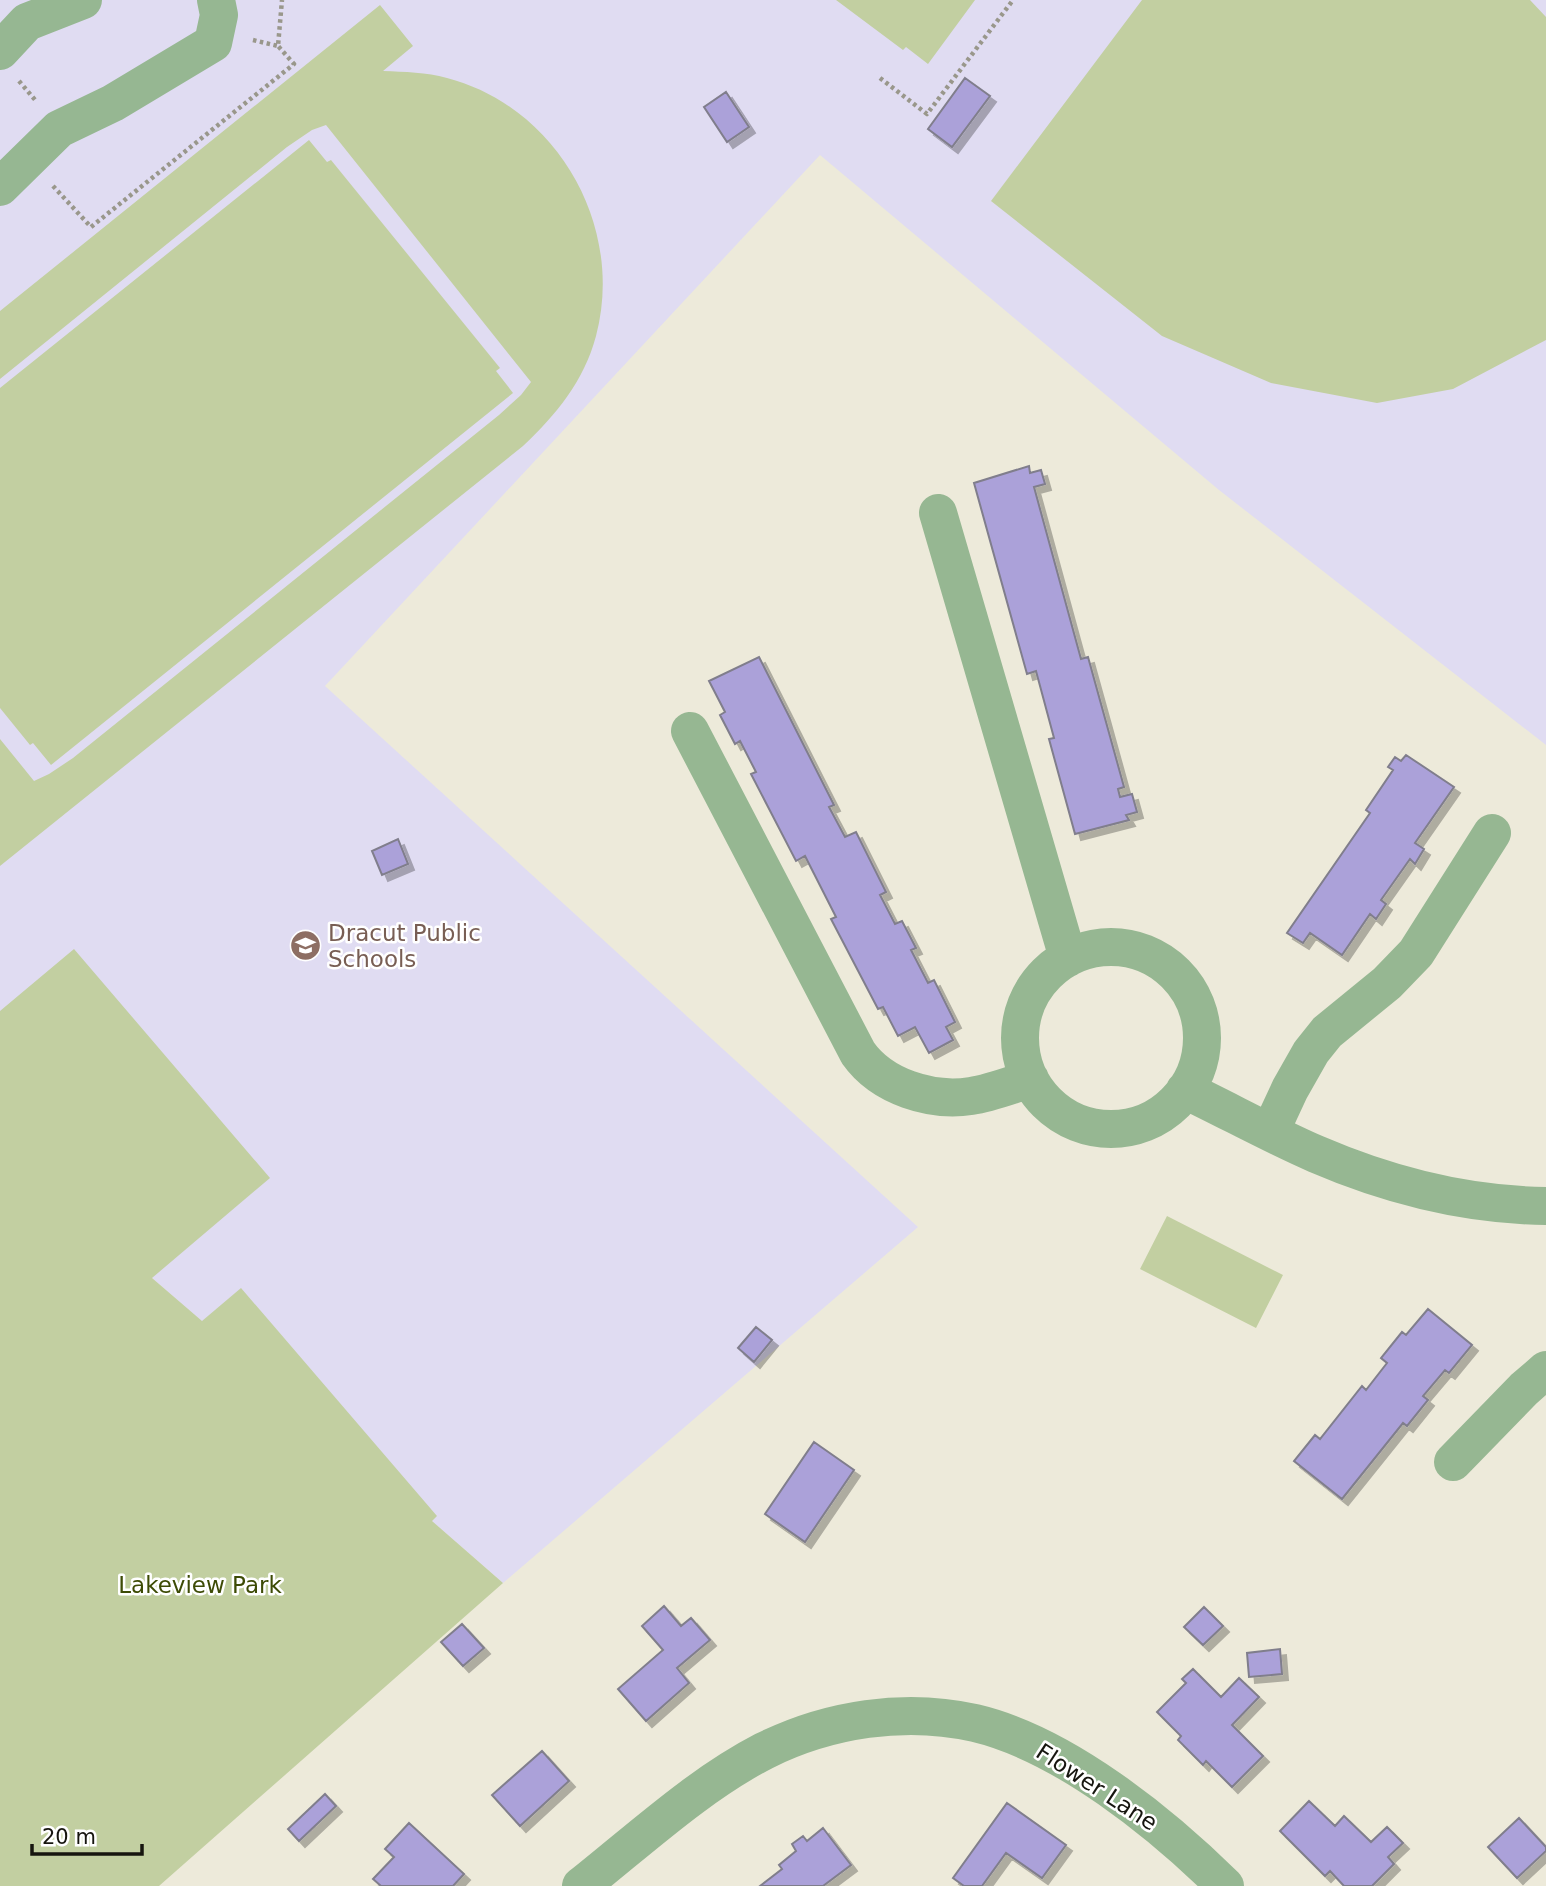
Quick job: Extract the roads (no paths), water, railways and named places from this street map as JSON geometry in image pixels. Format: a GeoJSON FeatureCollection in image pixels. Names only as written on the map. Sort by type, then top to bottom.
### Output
{"type":"FeatureCollection","features":[{"type":"Feature","properties":{"kind":"street"},"geometry":{"type":"LineString","coordinates":[[8,65],[13,18],[83,0]]}},
{"type":"Feature","properties":{"kind":"street"},"geometry":{"type":"LineString","coordinates":[[0,187],[59,129],[113,103],[213,43],[216,16]]}},
{"type":"Feature","properties":{"kind":"street"},"geometry":{"type":"LineString","coordinates":[[938,513],[1068,958]]}},
{"type":"Feature","properties":{"kind":"street"},"geometry":{"type":"LineString","coordinates":[[690,731],[858,1054],[867,1066],[895,1085],[913,1091],[953,1097],[972,1096],[1030,1079]]}},
{"type":"Feature","properties":{"kind":"street"},"geometry":{"type":"LineString","coordinates":[[1270,1132],[1311,1052],[1327,1032],[1387,983],[1416,953],[1492,833]]}},
{"type":"Feature","properties":{"kind":"street"},"geometry":{"type":"LineString","coordinates":[[1104,947],[1122,948],[1157,960],[1172,971],[1194,1002],[1201,1028],[1200,1056],[1195,1074],[1185,1090],[1158,1116],[1141,1124],[1104,1129],[1086,1126],[1069,1119],[1040,1095],[1030,1079],[1020,1046],[1024,1011],[1041,980],[1053,967],[1068,958],[1104,947]]}},
{"type":"Feature","properties":{"kind":"street"},"geometry":{"type":"LineString","coordinates":[[1185,1090],[1316,1154],[1355,1169],[1439,1194],[1485,1202],[1546,1206]]}},
{"type":"Feature","properties":{"kind":"street"},"geometry":{"type":"LineString","coordinates":[[1453,1462],[1546,1370]]}},
{"type":"Feature","properties":{"kind":"street","name":"Flower Lane"},"geometry":{"type":"LineString","coordinates":[[581,1886],[698,1793],[762,1752],[804,1733],[883,1716],[924,1716],[975,1723],[1029,1742],[1082,1772],[1138,1809],[1193,1854],[1225,1886]]}},
{"type":"Feature","properties":{"kind":"place","name":"Dracut Public Schools"},"geometry":{"type":"Point","coordinates":[305,946]}},
{"type":"Feature","properties":{"kind":"park label","name":"Lakeview Park"},"geometry":{"type":"Point","coordinates":[200,1585]}}]}
